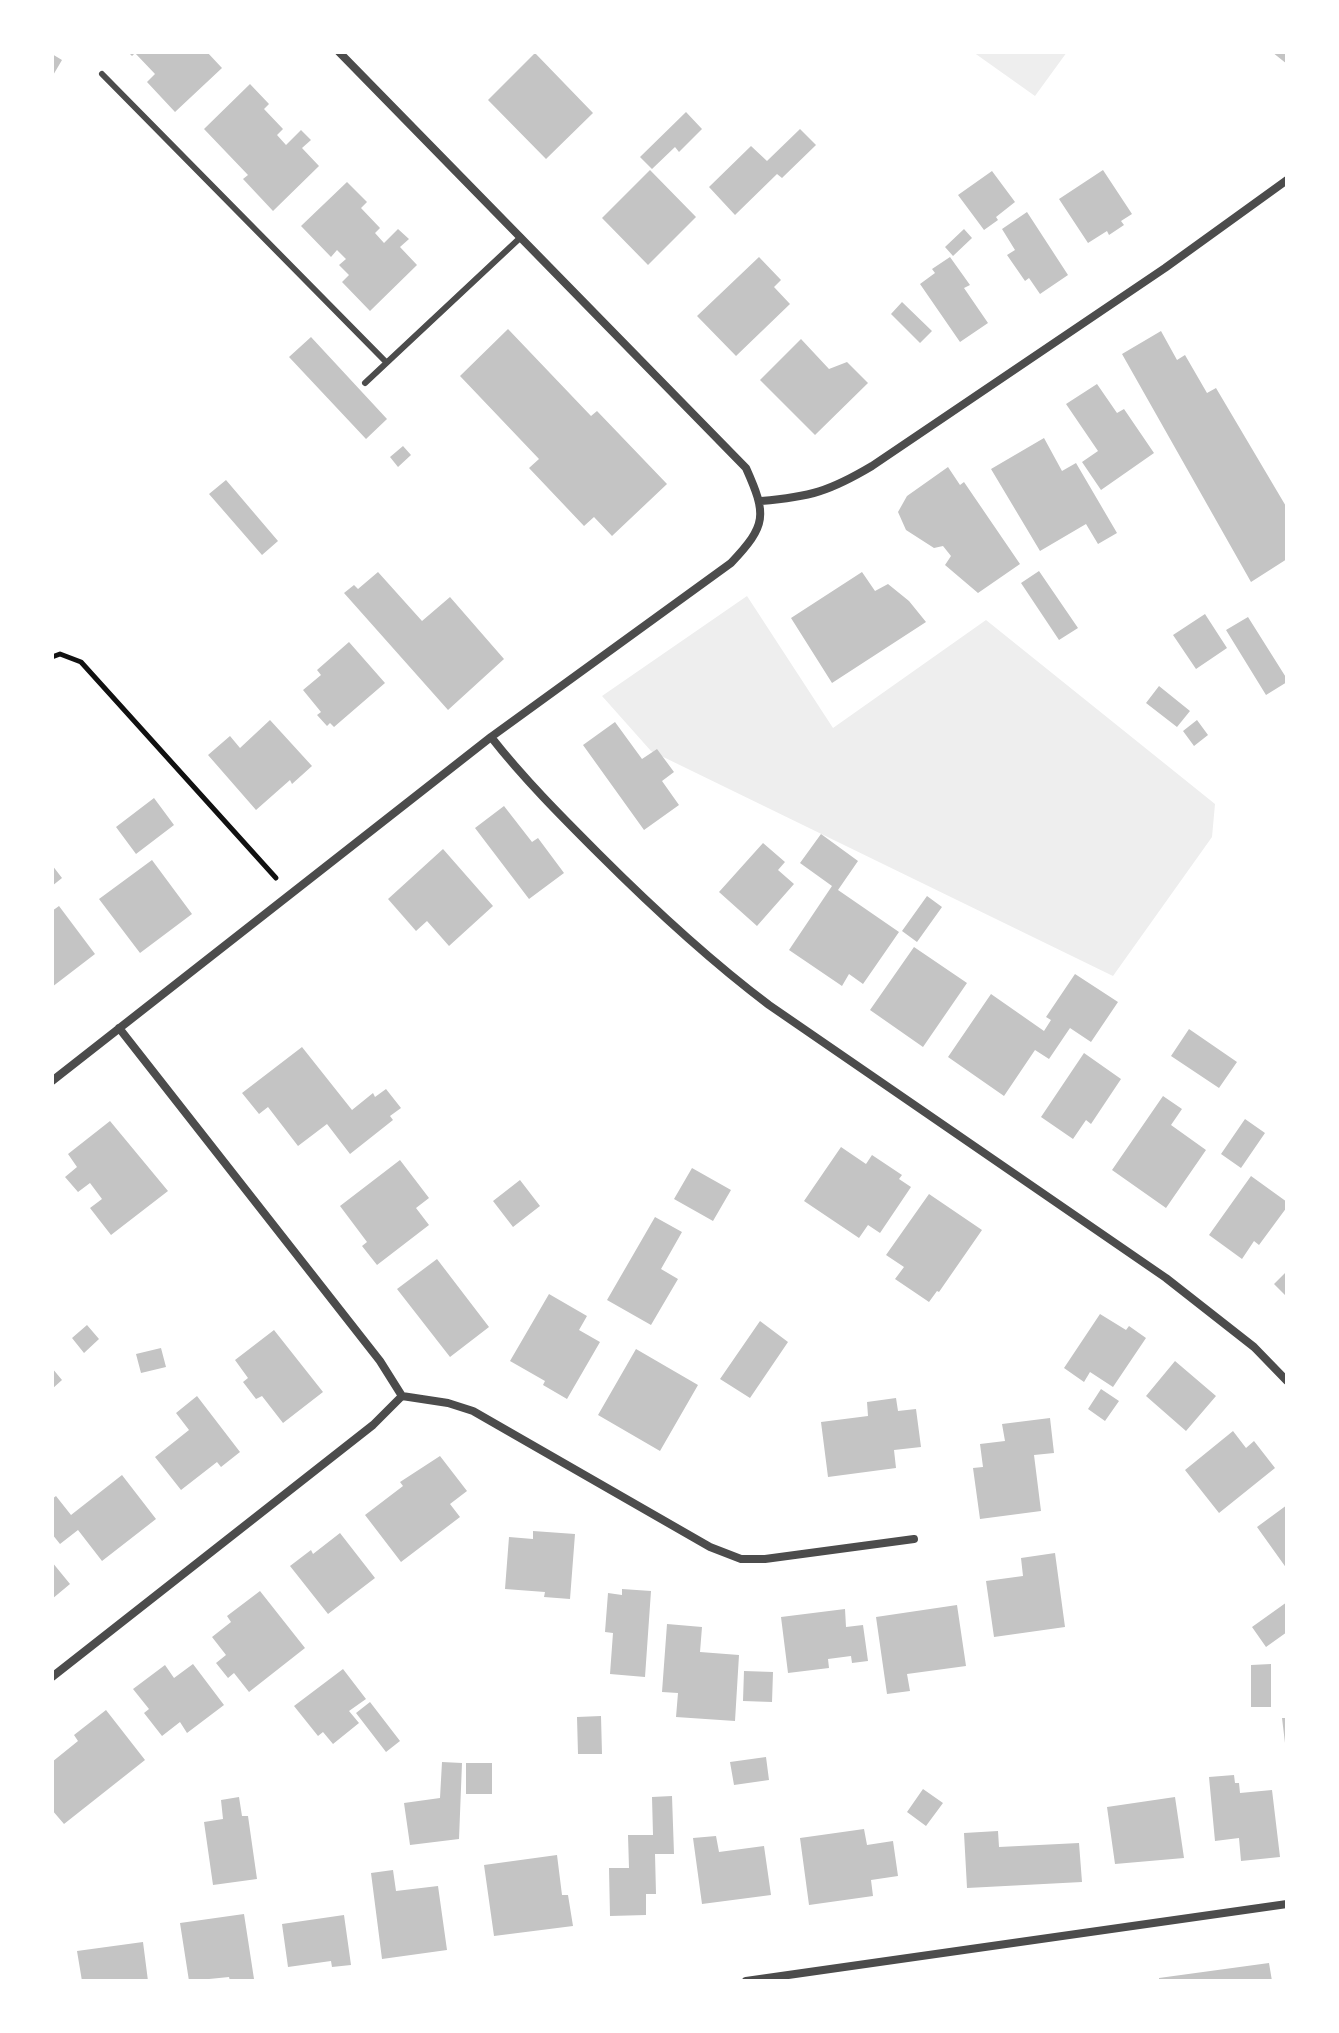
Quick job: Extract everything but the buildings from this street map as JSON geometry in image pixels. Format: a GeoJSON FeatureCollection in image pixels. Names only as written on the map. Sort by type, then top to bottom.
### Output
{"type":"FeatureCollection","features":[{"type":"Feature","properties":{"kind":"street"},"geometry":{"type":"LineString","coordinates":[[52,1081],[491,737],[731,563],[756,535],[761,501],[746,468],[339,52]]}},
{"type":"Feature","properties":{"kind":"street"},"geometry":{"type":"LineString","coordinates":[[761,501],[802,498],[835,488],[872,466],[1286,184]]}},
{"type":"Feature","properties":{"kind":"street"},"geometry":{"type":"LineString","coordinates":[[491,737],[533,788],[659,914],[719,968],[781,1014],[1166,1278],[1254,1347],[1287,1381]]}},
{"type":"Feature","properties":{"kind":"street"},"geometry":{"type":"LineString","coordinates":[[119,1028],[380,1361],[402,1396],[448,1403],[473,1411],[710,1547],[741,1559],[765,1559],[914,1539]]}},
{"type":"Feature","properties":{"kind":"street"},"geometry":{"type":"LineString","coordinates":[[52,1677],[373,1425],[402,1396]]}},
{"type":"Feature","properties":{"kind":"street"},"geometry":{"type":"LineString","coordinates":[[746,1981],[1287,1904]]}},
{"type":"Feature","properties":{"kind":"lane"},"geometry":{"type":"LineString","coordinates":[[102,74],[386,362]]}},
{"type":"Feature","properties":{"kind":"lane"},"geometry":{"type":"LineString","coordinates":[[365,383],[521,237]]}},
{"type":"Feature","properties":{"kind":"path"},"geometry":{"type":"LineString","coordinates":[[52,657],[60,654],[81,662],[291,894]]}},
{"type":"Feature","properties":{"kind":"shaded area"},"geometry":{"type":"Polygon","coordinates":[[[973,52],[1067,52],[1035,96],[973,52]]]}},
{"type":"Feature","properties":{"kind":"shaded area"},"geometry":{"type":"Polygon","coordinates":[[[747,596],[833,728],[986,620],[1215,804],[1212,837],[1113,976],[651,751],[602,696],[747,596]]]}}]}
